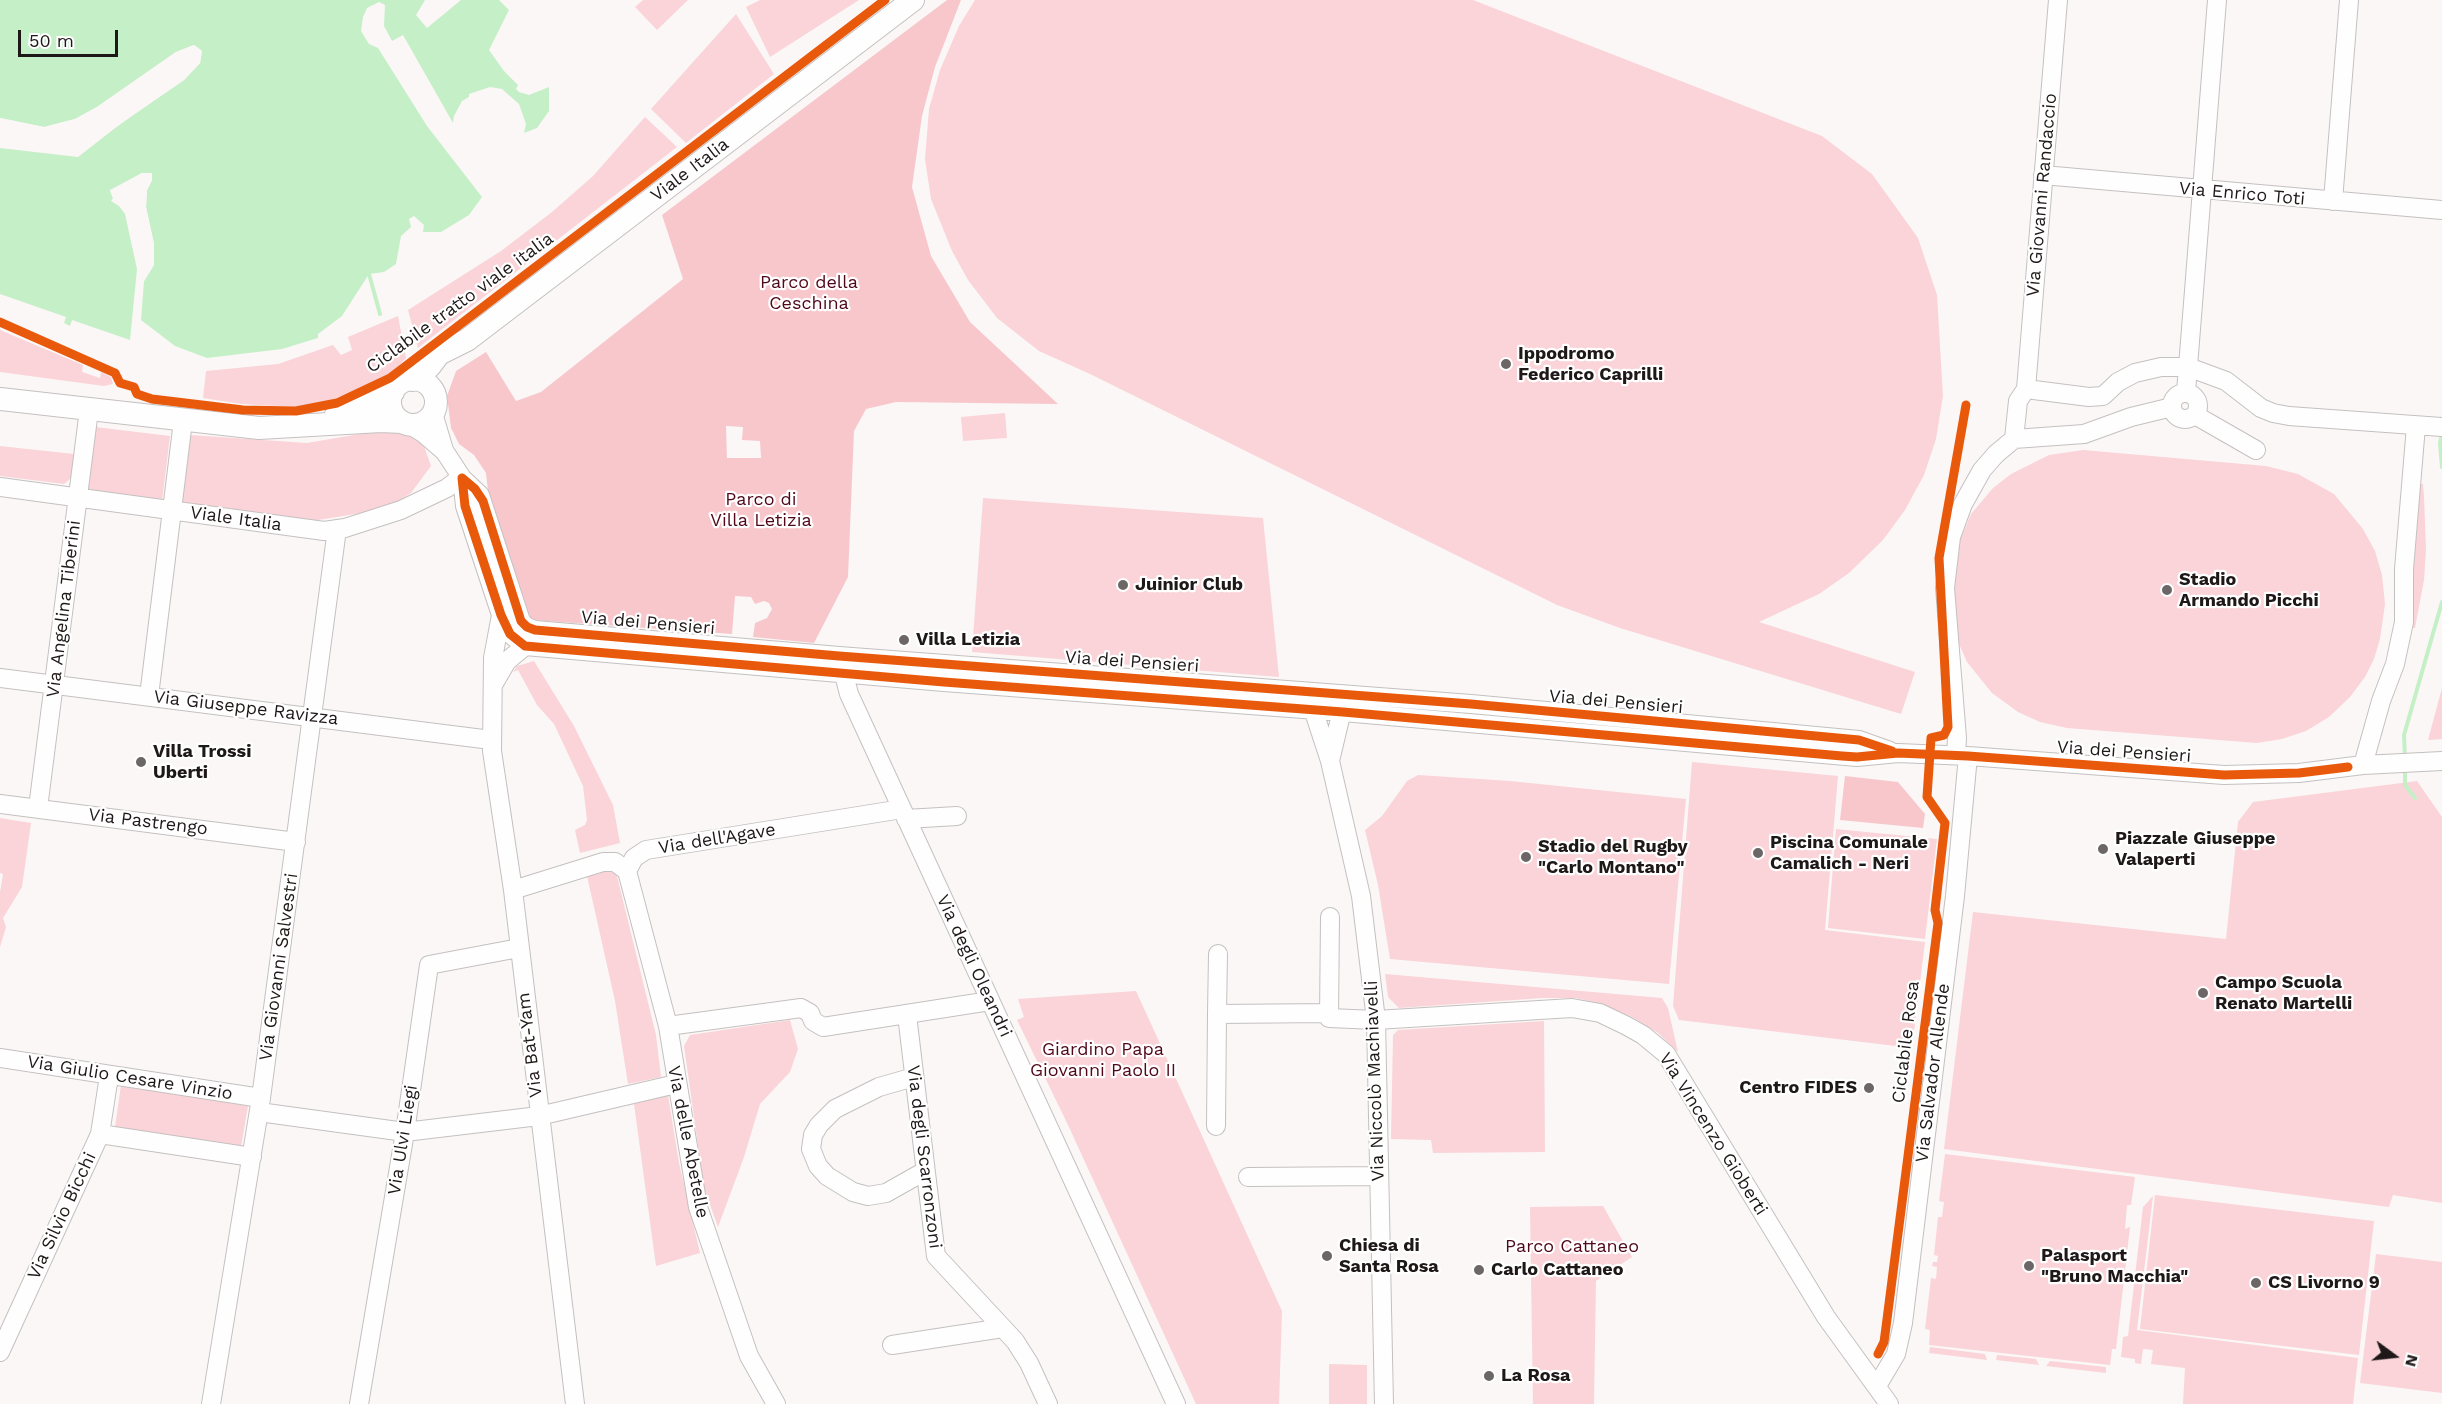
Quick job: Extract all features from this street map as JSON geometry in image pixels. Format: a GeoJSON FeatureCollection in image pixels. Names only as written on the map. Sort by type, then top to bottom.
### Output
{"type":"FeatureCollection","features":[{"type":"Feature","properties":{"kind":"main road","name":"Viale Italia"},"geometry":{"type":"LineString","coordinates":[[302,427],[360,409],[403,386],[430,366],[439,354],[467,340],[913,0]]}},
{"type":"Feature","properties":{"kind":"main road","name":"Viale Italia"},"geometry":{"type":"LineString","coordinates":[[434,405],[441,376],[451,358],[467,340]]}},
{"type":"Feature","properties":{"kind":"main road"},"geometry":{"type":"LineString","coordinates":[[427,384],[434,405],[424,422],[406,423],[394,415],[391,406],[403,386],[427,384]]}},
{"type":"Feature","properties":{"kind":"main road","name":"Viale Italia"},"geometry":{"type":"LineString","coordinates":[[0,399],[259,428],[381,421],[406,423]]}},
{"type":"Feature","properties":{"kind":"street","name":"Via Giovanni Randaccio"},"geometry":{"type":"LineString","coordinates":[[2014,439],[2018,401],[2026,389],[2058,0]]}},
{"type":"Feature","properties":{"kind":"street"},"geometry":{"type":"LineString","coordinates":[[2186,392],[2217,0]]}},
{"type":"Feature","properties":{"kind":"street"},"geometry":{"type":"LineString","coordinates":[[2334,201],[2349,0]]}},
{"type":"Feature","properties":{"kind":"street","name":"Via Enrico Toti"},"geometry":{"type":"LineString","coordinates":[[2043,175],[2442,210]]}},
{"type":"Feature","properties":{"kind":"street"},"geometry":{"type":"LineString","coordinates":[[2026,389],[2103,396],[2118,382],[2135,373],[2161,367],[2188,367],[2226,381],[2261,408],[2273,413],[2428,426],[2404,569],[2404,622],[2395,664],[2380,701],[2363,765]]}},
{"type":"Feature","properties":{"kind":"street"},"geometry":{"type":"LineString","coordinates":[[2195,415],[2198,402],[2194,395],[2186,392],[2177,395],[2172,407],[2175,415],[2183,419],[2195,415],[2256,450]]}},
{"type":"Feature","properties":{"kind":"street","name":"Via dei Pensieri"},"geometry":{"type":"LineString","coordinates":[[434,405],[445,452]]}},
{"type":"Feature","properties":{"kind":"street"},"geometry":{"type":"LineString","coordinates":[[2014,439],[2084,434],[2131,417],[2172,407]]}},
{"type":"Feature","properties":{"kind":"street","name":"Via Angelina Tiberini"},"geometry":{"type":"LineString","coordinates":[[38,808],[89,410]]}},
{"type":"Feature","properties":{"kind":"street"},"geometry":{"type":"LineString","coordinates":[[149,696],[183,421]]}},
{"type":"Feature","properties":{"kind":"street","name":"Via dei Pensieri"},"geometry":{"type":"LineString","coordinates":[[406,423],[423,433],[445,452],[462,478],[475,489],[483,501],[521,621],[527,627],[535,630],[841,665]]}},
{"type":"Feature","properties":{"kind":"street","name":"Via Salvador Allende"},"geometry":{"type":"LineString","coordinates":[[1877,1386],[1896,1354],[1904,1323],[1958,868],[1962,756],[1957,738],[1945,588],[1951,537],[1963,504],[1982,470],[2014,439]]}},
{"type":"Feature","properties":{"kind":"street","name":"Via dei Pensieri"},"geometry":{"type":"LineString","coordinates":[[462,478],[465,506],[501,615],[510,634],[525,646],[841,665],[1344,704],[1461,704],[1859,740],[1898,753],[2224,775],[2299,773],[2363,765],[2442,761]]}},
{"type":"Feature","properties":{"kind":"street","name":"Viale Italia"},"geometry":{"type":"LineString","coordinates":[[0,487],[324,531],[337,530],[401,510],[447,488],[462,478]]}},
{"type":"Feature","properties":{"kind":"street","name":"Via Giovanni Salvestri"},"geometry":{"type":"LineString","coordinates":[[211,1404],[260,1105],[337,530]]}},
{"type":"Feature","properties":{"kind":"street","name":"Via Bat-Yam"},"geometry":{"type":"LineString","coordinates":[[501,615],[493,658],[491,740],[513,890],[575,1404]]}},
{"type":"Feature","properties":{"kind":"street"},"geometry":{"type":"LineString","coordinates":[[492,686],[507,661],[525,646]]}},
{"type":"Feature","properties":{"kind":"street","name":"Via degli Oleandri"},"geometry":{"type":"LineString","coordinates":[[841,665],[849,694],[1176,1404]]}},
{"type":"Feature","properties":{"kind":"street","name":"Via Giuseppe Ravizza"},"geometry":{"type":"LineString","coordinates":[[0,678],[491,740]]}},
{"type":"Feature","properties":{"kind":"street","name":"Via Niccolò Machiavelli"},"geometry":{"type":"LineString","coordinates":[[1313,701],[1330,762],[1361,896],[1376,1020],[1384,1404]]}},
{"type":"Feature","properties":{"kind":"street","name":"Via Niccolò Machiavelli"},"geometry":{"type":"LineString","coordinates":[[1330,762],[1344,704]]}},
{"type":"Feature","properties":{"kind":"street","name":"Via Pastrengo"},"geometry":{"type":"LineString","coordinates":[[0,804],[296,842]]}},
{"type":"Feature","properties":{"kind":"street","name":"Via dell'Agave"},"geometry":{"type":"LineString","coordinates":[[627,871],[634,858],[646,850],[904,814],[957,816]]}},
{"type":"Feature","properties":{"kind":"street"},"geometry":{"type":"LineString","coordinates":[[513,890],[603,862],[615,862],[627,871]]}},
{"type":"Feature","properties":{"kind":"street","name":"Via delle Abetelle"},"geometry":{"type":"LineString","coordinates":[[627,871],[668,1026],[698,1207],[749,1356],[776,1404]]}},
{"type":"Feature","properties":{"kind":"street"},"geometry":{"type":"LineString","coordinates":[[1217,1014],[1329,1013],[1330,917]]}},
{"type":"Feature","properties":{"kind":"street","name":"Via Ulvi Liegi"},"geometry":{"type":"LineString","coordinates":[[359,1404],[405,1132],[429,965],[519,948]]}},
{"type":"Feature","properties":{"kind":"street"},"geometry":{"type":"LineString","coordinates":[[1216,1126],[1218,954]]}},
{"type":"Feature","properties":{"kind":"street"},"geometry":{"type":"LineString","coordinates":[[668,1026],[801,1008],[810,1013],[813,1021],[823,1027],[990,1001]]}},
{"type":"Feature","properties":{"kind":"street","name":"Via Vincenzo Gioberti"},"geometry":{"type":"LineString","coordinates":[[1329,1013],[1329,1018],[1376,1020],[1572,1008],[1600,1013],[1643,1035],[1666,1054],[1826,1317],[1889,1404]]}},
{"type":"Feature","properties":{"kind":"street","name":"Via degli Scarronzoni"},"geometry":{"type":"LineString","coordinates":[[907,1015],[936,1256],[1015,1341],[1029,1363],[1048,1404]]}},
{"type":"Feature","properties":{"kind":"street","name":"Via Giulio Cesare Vinzio"},"geometry":{"type":"LineString","coordinates":[[0,1058],[109,1076],[405,1132],[539,1116],[676,1084]]}},
{"type":"Feature","properties":{"kind":"street","name":"Via Silvio Bicchi"},"geometry":{"type":"LineString","coordinates":[[0,1352],[100,1134],[109,1076]]}},
{"type":"Feature","properties":{"kind":"street"},"geometry":{"type":"LineString","coordinates":[[914,1077],[879,1087],[835,1108],[813,1135],[811,1149],[818,1166],[827,1176],[853,1192],[868,1196],[886,1193],[925,1171]]}},
{"type":"Feature","properties":{"kind":"street"},"geometry":{"type":"LineString","coordinates":[[100,1134],[252,1157]]}},
{"type":"Feature","properties":{"kind":"street"},"geometry":{"type":"LineString","coordinates":[[1248,1178],[1380,1176]]}},
{"type":"Feature","properties":{"kind":"street"},"geometry":{"type":"LineString","coordinates":[[892,1345],[1003,1328]]}},
{"type":"Feature","properties":{"kind":"green space"},"geometry":{"type":"Polygon","coordinates":[[[643,0],[688,0],[657,30],[635,7],[643,0]]]}},
{"type":"Feature","properties":{"kind":"green space"},"geometry":{"type":"Polygon","coordinates":[[[760,0],[859,0],[770,57],[746,7],[760,0]]]}},
{"type":"Feature","properties":{"kind":"green space","name":"Parco della Ceschina"},"geometry":{"type":"Polygon","coordinates":[[[947,0],[961,0],[935,67],[922,116],[912,187],[931,256],[970,322],[1058,404],[896,402],[866,409],[854,431],[848,577],[814,643],[753,637],[755,623],[767,618],[772,609],[769,603],[764,601],[755,604],[751,597],[735,596],[732,634],[531,620],[488,491],[486,473],[474,455],[459,444],[451,428],[447,396],[456,371],[486,352],[516,401],[541,392],[683,279],[662,215],[947,0]],[[726,426],[727,458],[761,458],[760,441],[742,440],[743,427],[726,426]]]}},
{"type":"Feature","properties":{"kind":"green space","name":"Ippodromo Federico Caprilli"},"geometry":{"type":"Polygon","coordinates":[[[975,0],[1473,0],[1822,136],[1872,174],[1918,238],[1937,295],[1943,396],[1936,439],[1924,475],[1905,510],[1883,540],[1849,573],[1819,594],[1759,622],[1915,672],[1901,714],[1620,628],[1557,605],[1090,374],[1039,351],[997,318],[968,280],[952,251],[931,199],[925,159],[929,109],[940,70],[959,26],[975,0]]]}},
{"type":"Feature","properties":{"kind":"green space"},"geometry":{"type":"Polygon","coordinates":[[[736,14],[774,74],[686,143],[651,109],[736,14]]]}},
{"type":"Feature","properties":{"kind":"green space"},"geometry":{"type":"Polygon","coordinates":[[[645,117],[677,147],[418,348],[408,310],[501,251],[552,212],[593,176],[645,117]]]}},
{"type":"Feature","properties":{"kind":"green space"},"geometry":{"type":"Polygon","coordinates":[[[398,316],[406,358],[394,371],[365,387],[328,401],[295,407],[241,404],[203,398],[206,371],[278,364],[333,345],[341,355],[352,350],[348,337],[398,316]]]}},
{"type":"Feature","properties":{"kind":"green space"},"geometry":{"type":"Polygon","coordinates":[[[0,330],[83,365],[82,372],[100,378],[101,372],[111,377],[113,384],[104,386],[0,372],[0,330]]]}},
{"type":"Feature","properties":{"kind":"green space"},"geometry":{"type":"Polygon","coordinates":[[[1005,413],[1007,438],[963,441],[961,417],[1005,413]]]}},
{"type":"Feature","properties":{"kind":"green space"},"geometry":{"type":"Polygon","coordinates":[[[95,427],[170,436],[162,501],[87,492],[95,427]]]}},
{"type":"Feature","properties":{"kind":"green space"},"geometry":{"type":"Polygon","coordinates":[[[371,432],[401,432],[422,440],[431,466],[411,493],[386,509],[312,521],[180,505],[190,435],[307,443],[371,432]]]}},
{"type":"Feature","properties":{"kind":"green space"},"geometry":{"type":"Polygon","coordinates":[[[0,446],[74,454],[71,478],[64,484],[0,476],[0,446]]]}},
{"type":"Feature","properties":{"kind":"green space","name":"Stadio Armando Picchi"},"geometry":{"type":"Polygon","coordinates":[[[2083,450],[2266,466],[2298,474],[2334,494],[2363,529],[2375,551],[2382,575],[2385,604],[2380,639],[2374,659],[2365,677],[2350,697],[2329,717],[2306,731],[2282,739],[2257,743],[2067,728],[2040,722],[2018,712],[1992,693],[1967,662],[1953,624],[1950,606],[1957,548],[1971,514],[1993,488],[2011,474],[2049,455],[2083,450]]]}},
{"type":"Feature","properties":{"kind":"green space"},"geometry":{"type":"Polygon","coordinates":[[[2417,484],[2423,484],[2426,550],[2424,580],[2415,628],[2409,628],[2417,484]]]}},
{"type":"Feature","properties":{"kind":"green space","name":"Juinior Club"},"geometry":{"type":"Polygon","coordinates":[[[983,498],[1263,518],[1279,677],[972,652],[983,498]]]}},
{"type":"Feature","properties":{"kind":"green space"},"geometry":{"type":"Polygon","coordinates":[[[534,661],[574,726],[613,805],[620,843],[580,853],[575,830],[585,825],[587,820],[583,786],[554,724],[537,705],[518,670],[513,672],[517,666],[534,661]]]}},
{"type":"Feature","properties":{"kind":"green space"},"geometry":{"type":"Polygon","coordinates":[[[2442,688],[2442,739],[2428,740],[2442,688]]]}},
{"type":"Feature","properties":{"kind":"green space","name":"Piscina Comunale Camalich - Neri"},"geometry":{"type":"Polygon","coordinates":[[[1692,762],[1838,776],[1825,930],[1925,942],[1912,1048],[1679,1020],[1673,1006],[1692,762]]]}},
{"type":"Feature","properties":{"kind":"green space","name":"Stadio del Rugby \"Carlo Montano\""},"geometry":{"type":"Polygon","coordinates":[[[1418,775],[1510,781],[1686,799],[1669,984],[1390,959],[1378,885],[1365,830],[1382,816],[1407,781],[1418,775]]]}},
{"type":"Feature","properties":{"kind":"green space"},"geometry":{"type":"Polygon","coordinates":[[[1845,776],[1898,782],[1925,814],[1923,828],[1840,820],[1845,776]]]}},
{"type":"Feature","properties":{"kind":"green space","name":"Campo Scuola Renato Martelli"},"geometry":{"type":"Polygon","coordinates":[[[2417,781],[2442,817],[2442,1203],[2393,1195],[2389,1207],[1944,1149],[1973,912],[2226,939],[2238,822],[2253,802],[2417,781]]]}},
{"type":"Feature","properties":{"kind":"green space"},"geometry":{"type":"Polygon","coordinates":[[[0,818],[31,823],[22,887],[3,918],[6,927],[0,947],[0,892],[3,874],[0,873],[0,818]]]}},
{"type":"Feature","properties":{"kind":"green space"},"geometry":{"type":"Polygon","coordinates":[[[1836,829],[1937,839],[1925,939],[1828,928],[1836,829]]]}},
{"type":"Feature","properties":{"kind":"green space"},"geometry":{"type":"Polygon","coordinates":[[[614,864],[656,1035],[661,1077],[628,1084],[615,1001],[587,876],[614,864]]]}},
{"type":"Feature","properties":{"kind":"green space"},"geometry":{"type":"Polygon","coordinates":[[[1385,974],[1662,998],[1668,1008],[1678,1052],[1658,1033],[1634,1018],[1601,1004],[1576,998],[1543,998],[1399,1008],[1388,997],[1385,974]]]}},
{"type":"Feature","properties":{"kind":"green space","name":"Giardino Papa Giovanni Paolo II"},"geometry":{"type":"Polygon","coordinates":[[[1136,991],[1282,1311],[1279,1404],[1196,1404],[1068,1125],[1017,1020],[1024,1017],[1018,999],[1136,991]]]}},
{"type":"Feature","properties":{"kind":"green space"},"geometry":{"type":"Polygon","coordinates":[[[790,1020],[798,1049],[790,1072],[760,1104],[744,1157],[718,1227],[704,1188],[684,1046],[690,1035],[790,1020]]]}},
{"type":"Feature","properties":{"kind":"green space"},"geometry":{"type":"Polygon","coordinates":[[[1544,1021],[1545,1152],[1433,1153],[1431,1140],[1391,1139],[1393,1035],[1398,1030],[1544,1021]]]}},
{"type":"Feature","properties":{"kind":"green space"},"geometry":{"type":"Polygon","coordinates":[[[121,1085],[248,1106],[241,1147],[115,1127],[121,1085]]]}},
{"type":"Feature","properties":{"kind":"green space"},"geometry":{"type":"Polygon","coordinates":[[[668,1095],[679,1163],[700,1253],[656,1266],[634,1104],[668,1095]]]}},
{"type":"Feature","properties":{"kind":"green space","name":"Palasport \"Bruno Macchia\""},"geometry":{"type":"Polygon","coordinates":[[[1945,1154],[2135,1177],[2131,1205],[2127,1205],[2125,1229],[2130,1227],[2116,1349],[2112,1349],[2110,1365],[1929,1345],[1930,1330],[1925,1329],[1931,1278],[1936,1279],[1937,1267],[1932,1266],[1933,1262],[1937,1262],[1938,1256],[1934,1255],[1938,1217],[1942,1217],[1944,1202],[1939,1201],[1945,1154]]]}},
{"type":"Feature","properties":{"kind":"green space","name":"CS Livorno 9"},"geometry":{"type":"Polygon","coordinates":[[[2155,1195],[2374,1221],[2359,1355],[2140,1329],[2155,1195]]]}},
{"type":"Feature","properties":{"kind":"green space"},"geometry":{"type":"Polygon","coordinates":[[[2153,1196],[2137,1330],[2358,1358],[2353,1404],[2183,1404],[2185,1368],[2151,1364],[2153,1350],[2143,1349],[2141,1364],[2135,1363],[2135,1359],[2121,1357],[2123,1337],[2128,1336],[2143,1207],[2153,1196]]]}},
{"type":"Feature","properties":{"kind":"green space","name":"Parco Cattaneo"},"geometry":{"type":"Polygon","coordinates":[[[1603,1206],[1632,1257],[1596,1281],[1594,1404],[1533,1404],[1530,1207],[1603,1206]]]}},
{"type":"Feature","properties":{"kind":"green space"},"geometry":{"type":"Polygon","coordinates":[[[2376,1254],[2442,1262],[2442,1393],[2360,1383],[2376,1254]]]}},
{"type":"Feature","properties":{"kind":"green space"},"geometry":{"type":"Polygon","coordinates":[[[1930,1347],[1985,1354],[1987,1360],[1929,1353],[1930,1347]]]}},
{"type":"Feature","properties":{"kind":"green space"},"geometry":{"type":"Polygon","coordinates":[[[1997,1355],[2036,1359],[2039,1365],[1996,1360],[1997,1355]]]}},
{"type":"Feature","properties":{"kind":"green space"},"geometry":{"type":"Polygon","coordinates":[[[2050,1361],[2106,1367],[2106,1373],[2046,1366],[2050,1361]]]}},
{"type":"Feature","properties":{"kind":"green space"},"geometry":{"type":"Polygon","coordinates":[[[1329,1364],[1367,1365],[1367,1404],[1329,1404],[1329,1364]]]}},
{"type":"Feature","properties":{"kind":"shaded area"},"geometry":{"type":"Polygon","coordinates":[[[0,0],[425,0],[416,15],[427,28],[461,0],[499,0],[509,10],[489,50],[504,71],[518,85],[516,89],[519,92],[529,95],[549,87],[549,111],[537,128],[524,133],[526,124],[519,104],[502,89],[490,87],[469,94],[469,97],[462,101],[453,123],[403,35],[392,41],[384,26],[385,5],[379,2],[367,8],[361,31],[369,44],[378,48],[427,126],[482,197],[469,215],[441,232],[423,232],[424,225],[414,216],[409,219],[411,227],[401,236],[396,264],[384,272],[369,274],[342,316],[318,334],[318,338],[282,349],[207,358],[175,346],[141,320],[144,281],[154,265],[154,244],[146,207],[147,190],[152,180],[152,173],[142,173],[110,191],[113,198],[111,201],[125,214],[137,269],[130,340],[72,320],[70,326],[64,323],[66,317],[0,294],[0,148],[78,157],[128,118],[184,80],[200,63],[202,51],[194,45],[176,52],[97,107],[75,119],[44,127],[0,118],[0,0]]]}},
{"type":"Feature","properties":{"kind":"pier"},"geometry":{"type":"Polygon","coordinates":[[[194,45],[202,51],[200,63],[184,80],[109,132],[103,133],[182,78],[197,62],[199,52],[194,48],[177,54],[99,109],[76,122],[44,130],[0,122],[0,118],[44,127],[75,119],[97,107],[176,52],[194,45]]]}},
{"type":"Feature","properties":{"kind":"pier"},"geometry":{"type":"Polygon","coordinates":[[[142,173],[152,173],[152,180],[147,190],[146,207],[154,244],[154,265],[144,281],[144,275],[151,265],[151,244],[143,207],[144,189],[149,176],[143,176],[114,192],[116,197],[113,198],[110,190],[142,173]]]}},
{"type":"Feature","properties":{"kind":"waterway"},"geometry":{"type":"LineString","coordinates":[[369,274],[380,314]]}},
{"type":"Feature","properties":{"kind":"waterway"},"geometry":{"type":"LineString","coordinates":[[2442,434],[2440,443],[2442,467]]}},
{"type":"Feature","properties":{"kind":"waterway"},"geometry":{"type":"LineString","coordinates":[[2405,759],[2404,735],[2442,602]]}},
{"type":"Feature","properties":{"kind":"waterway"},"geometry":{"type":"LineString","coordinates":[[2405,769],[2405,785],[2415,798]]}},
{"type":"Feature","properties":{"kind":"cycle path","name":"Ciclabile tratto viale italia"},"geometry":{"type":"LineString","coordinates":[[0,322],[115,373],[120,383],[134,387],[137,394],[152,399],[243,410],[296,411],[337,403],[390,378],[885,0]]}},
{"type":"Feature","properties":{"kind":"cycle path","name":"Ciclabile Rosa"},"geometry":{"type":"LineString","coordinates":[[1878,1354],[1884,1342],[1938,923],[1935,910],[1945,823],[1927,797],[1931,738],[1944,735],[1948,727],[1939,558],[1966,405]]}},
{"type":"Feature","properties":{"kind":"cycle path"},"geometry":{"type":"LineString","coordinates":[[462,478],[465,506],[501,615],[510,634],[525,646],[944,682],[1343,712],[1857,757],[1898,753],[1968,756],[2224,775],[2299,773],[2348,767]]}},
{"type":"Feature","properties":{"kind":"cycle path"},"geometry":{"type":"LineString","coordinates":[[462,478],[475,489],[483,501],[521,621],[527,627],[535,630],[839,656],[1471,704],[1859,740],[1892,751]]}},
{"type":"Feature","properties":{"kind":"place","name":"Ippodromo Federico Caprilli"},"geometry":{"type":"Point","coordinates":[1506,364]}},
{"type":"Feature","properties":{"kind":"place","name":"Juinior Club"},"geometry":{"type":"Point","coordinates":[1123,585]}},
{"type":"Feature","properties":{"kind":"place","name":"Stadio Armando Picchi"},"geometry":{"type":"Point","coordinates":[2167,590]}},
{"type":"Feature","properties":{"kind":"place","name":"Villa Letizia"},"geometry":{"type":"Point","coordinates":[904,640]}},
{"type":"Feature","properties":{"kind":"place","name":"Villa Trossi Uberti"},"geometry":{"type":"Point","coordinates":[141,762]}},
{"type":"Feature","properties":{"kind":"place","name":"Piazzale Giuseppe Valaperti"},"geometry":{"type":"Point","coordinates":[2103,849]}},
{"type":"Feature","properties":{"kind":"place","name":"Piscina Comunale Camalich - Neri"},"geometry":{"type":"Point","coordinates":[1758,853]}},
{"type":"Feature","properties":{"kind":"place","name":"Stadio del Rugby \"Carlo Montano\""},"geometry":{"type":"Point","coordinates":[1526,857]}},
{"type":"Feature","properties":{"kind":"place","name":"Campo Scuola Renato Martelli"},"geometry":{"type":"Point","coordinates":[2203,993]}},
{"type":"Feature","properties":{"kind":"place","name":"Centro FIDES"},"geometry":{"type":"Point","coordinates":[1869,1088]}},
{"type":"Feature","properties":{"kind":"place","name":"Chiesa di Santa Rosa"},"geometry":{"type":"Point","coordinates":[1327,1256]}},
{"type":"Feature","properties":{"kind":"place","name":"Palasport \"Bruno Macchia\""},"geometry":{"type":"Point","coordinates":[2029,1266]}},
{"type":"Feature","properties":{"kind":"place","name":"Carlo Cattaneo"},"geometry":{"type":"Point","coordinates":[1479,1270]}},
{"type":"Feature","properties":{"kind":"place","name":"CS Livorno 9"},"geometry":{"type":"Point","coordinates":[2256,1283]}},
{"type":"Feature","properties":{"kind":"place","name":"La Rosa"},"geometry":{"type":"Point","coordinates":[1489,1376]}},
{"type":"Feature","properties":{"kind":"park label","name":"Parco di Villa Letizia"},"geometry":{"type":"Point","coordinates":[761,510]}}]}
